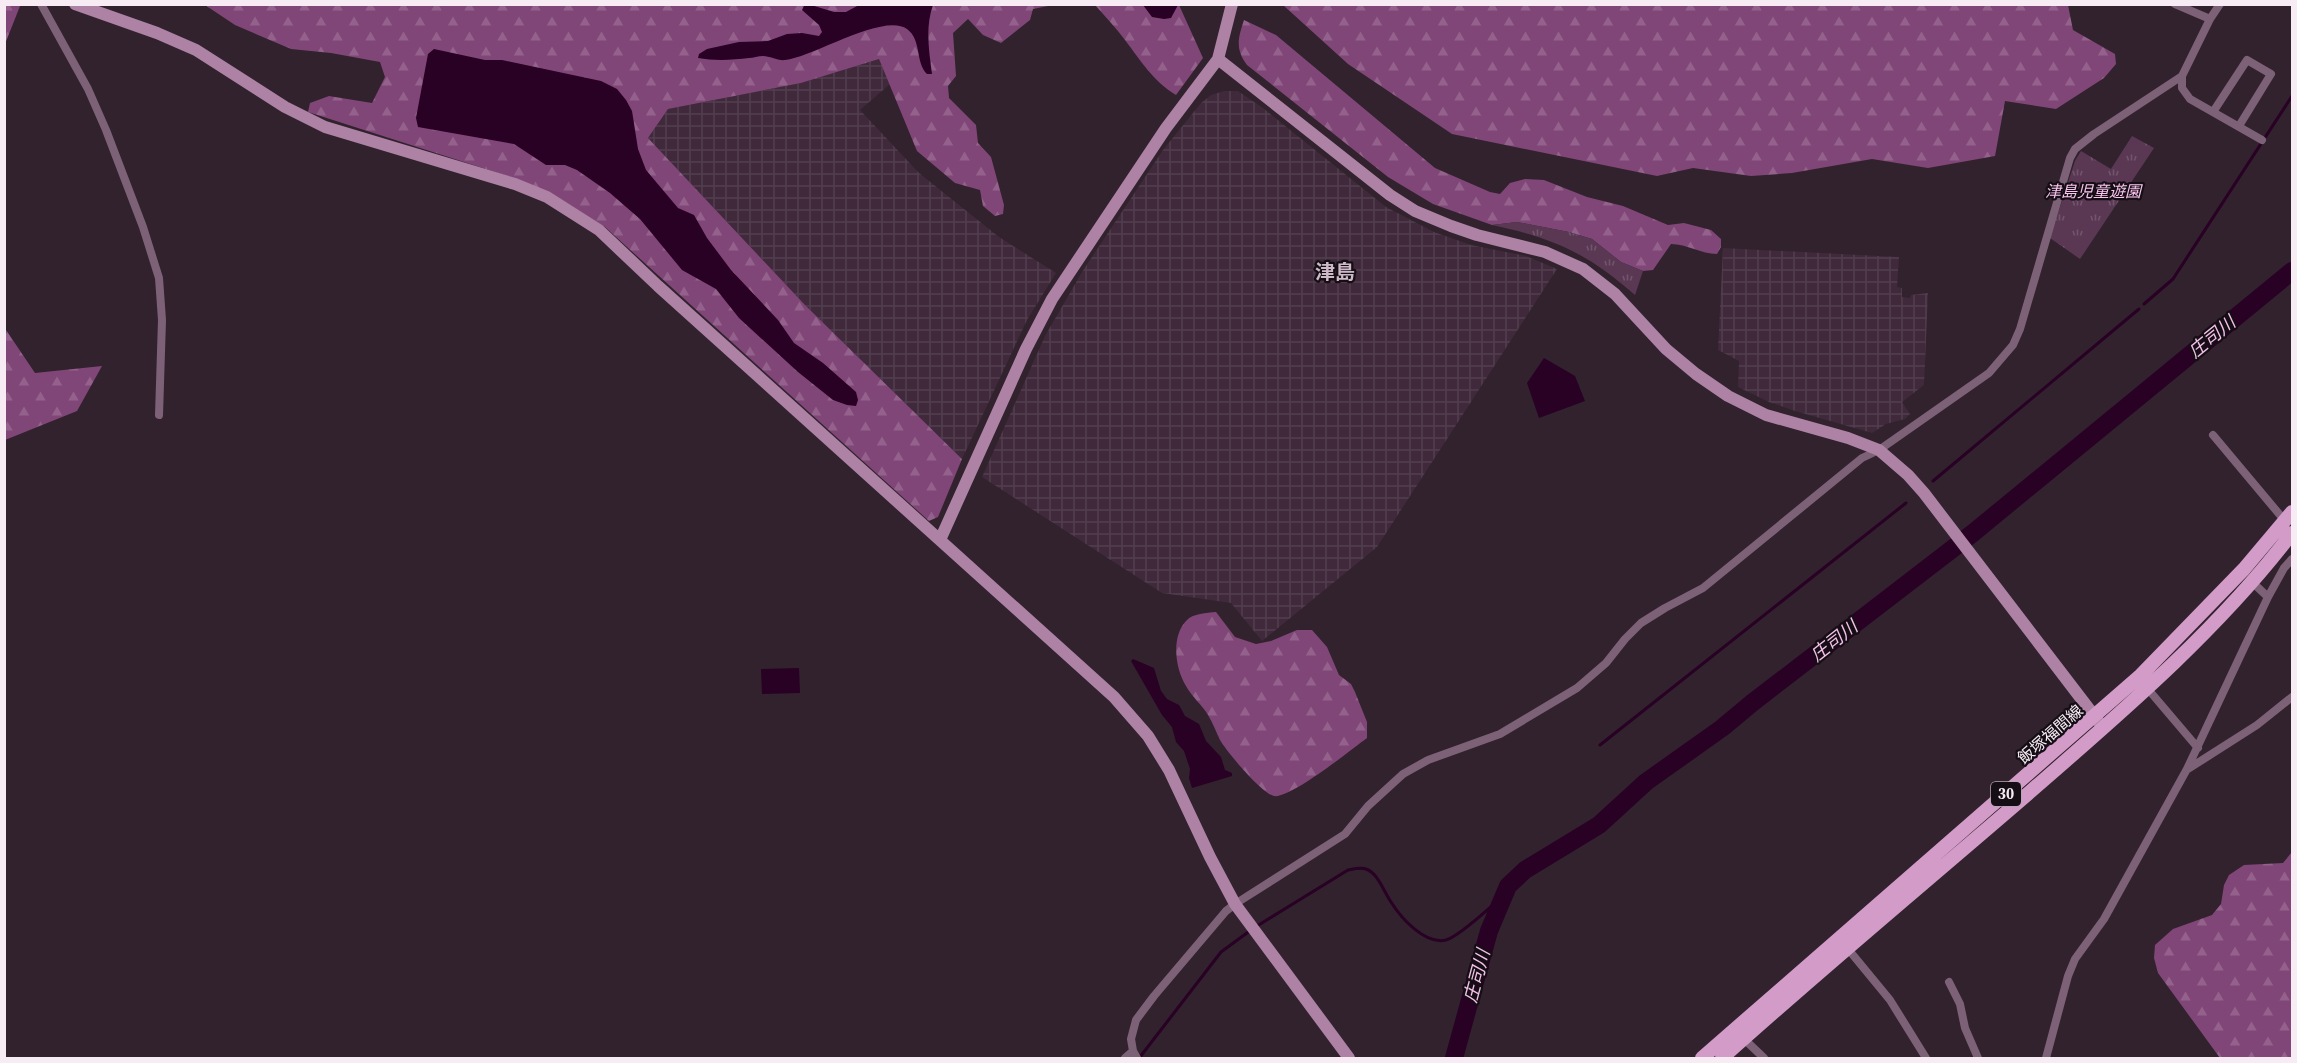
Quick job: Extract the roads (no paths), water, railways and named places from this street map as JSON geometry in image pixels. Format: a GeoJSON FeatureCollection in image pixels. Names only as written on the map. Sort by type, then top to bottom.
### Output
{"type":"FeatureCollection","features":[{"type":"Feature","properties":{"kind":"main road","name":"飯塚福間線"},"geometry":{"type":"LineString","coordinates":[[1702,1059],[1832,943],[2099,722],[2147,688],[2252,582],[2290,522]]}},
{"type":"Feature","properties":{"kind":"main road","name":"飯塚福間線"},"geometry":{"type":"LineString","coordinates":[[1722,1059],[1848,949],[2099,722],[2140,675],[2290,522]]}},
{"type":"Feature","properties":{"kind":"street"},"geometry":{"type":"LineString","coordinates":[[41,4],[88,89],[106,130],[143,227],[159,278],[162,320],[159,415]]}},
{"type":"Feature","properties":{"kind":"street"},"geometry":{"type":"LineString","coordinates":[[75,4],[157,33],[196,50],[285,107],[325,126],[515,184],[547,197],[599,230],[1114,697],[1148,736],[1184,799],[1210,858],[1235,904],[1349,1059]]}},
{"type":"Feature","properties":{"kind":"street"},"geometry":{"type":"LineString","coordinates":[[940,540],[1026,349],[1052,299],[1166,128],[1219,54],[1232,4]]}},
{"type":"Feature","properties":{"kind":"street"},"geometry":{"type":"LineString","coordinates":[[2175,4],[2210,19]]}},
{"type":"Feature","properties":{"kind":"street"},"geometry":{"type":"LineString","coordinates":[[1125,1059],[1135,1055],[1131,1039],[1137,1020],[1161,988],[1235,904],[1345,834],[1368,806],[1403,774],[1428,760],[1500,734],[1577,688],[1606,663],[1641,623],[1702,588],[1862,458],[1879,450],[1989,373],[2013,345],[2020,329],[2070,158],[2075,149],[2181,76],[2220,4]]}},
{"type":"Feature","properties":{"kind":"street"},"geometry":{"type":"LineString","coordinates":[[1219,54],[1390,195],[1415,211],[1477,235],[1545,252],[1583,269],[1615,294],[1674,355],[1696,374],[1728,396],[1766,415],[1848,438],[1879,450],[1908,475],[2099,722]]}},
{"type":"Feature","properties":{"kind":"street"},"geometry":{"type":"LineString","coordinates":[[2213,112],[2247,60],[2271,74],[2239,126]]}},
{"type":"Feature","properties":{"kind":"street"},"geometry":{"type":"LineString","coordinates":[[2181,76],[2182,88],[2186,95],[2262,140]]}},
{"type":"Feature","properties":{"kind":"street"},"geometry":{"type":"LineString","coordinates":[[2213,435],[2290,522]]}},
{"type":"Feature","properties":{"kind":"street"},"geometry":{"type":"LineString","coordinates":[[2046,1059],[2075,958],[2104,919],[2187,769],[2268,597],[2284,568],[2292,559]]}},
{"type":"Feature","properties":{"kind":"street"},"geometry":{"type":"LineString","coordinates":[[2252,582],[2268,597]]}},
{"type":"Feature","properties":{"kind":"street"},"geometry":{"type":"LineString","coordinates":[[2147,688],[2198,748]]}},
{"type":"Feature","properties":{"kind":"street"},"geometry":{"type":"LineString","coordinates":[[2187,769],[2257,725],[2292,697]]}},
{"type":"Feature","properties":{"kind":"street"},"geometry":{"type":"LineString","coordinates":[[1848,949],[1890,1000],[1926,1059]]}},
{"type":"Feature","properties":{"kind":"street"},"geometry":{"type":"LineString","coordinates":[[1949,982],[1960,1004],[1965,1028],[1978,1059]]}},
{"type":"Feature","properties":{"kind":"street"},"geometry":{"type":"LineString","coordinates":[[1744,1039],[1764,1059]]}},
{"type":"Feature","properties":{"kind":"waterway"},"geometry":{"type":"LineString","coordinates":[[2144,304],[2173,279],[2292,96]]}},
{"type":"Feature","properties":{"kind":"waterway","name":"庄司川"},"geometry":{"type":"LineString","coordinates":[[1454,1058],[1489,931],[1508,886],[1525,870],[1599,825],[1646,782],[1722,728],[1973,533],[2292,271]]}},
{"type":"Feature","properties":{"kind":"waterway"},"geometry":{"type":"LineString","coordinates":[[1933,481],[2139,309]]}},
{"type":"Feature","properties":{"kind":"waterway"},"geometry":{"type":"LineString","coordinates":[[1600,745],[1906,503]]}},
{"type":"Feature","properties":{"kind":"waterway"},"geometry":{"type":"LineString","coordinates":[[1257,926],[1348,870],[1357,868],[1366,869],[1374,874],[1395,908],[1414,929],[1438,940],[1446,940],[1459,933],[1502,897]]}},
{"type":"Feature","properties":{"kind":"waterway"},"geometry":{"type":"LineString","coordinates":[[1140,1057],[1221,952],[1251,930]]}},
{"type":"Feature","properties":{"kind":"district","name":"津島"},"geometry":{"type":"Point","coordinates":[1335,272]}},
{"type":"Feature","properties":{"kind":"park label","name":"津島児童遊園"},"geometry":{"type":"Point","coordinates":[2093,191]}}]}
